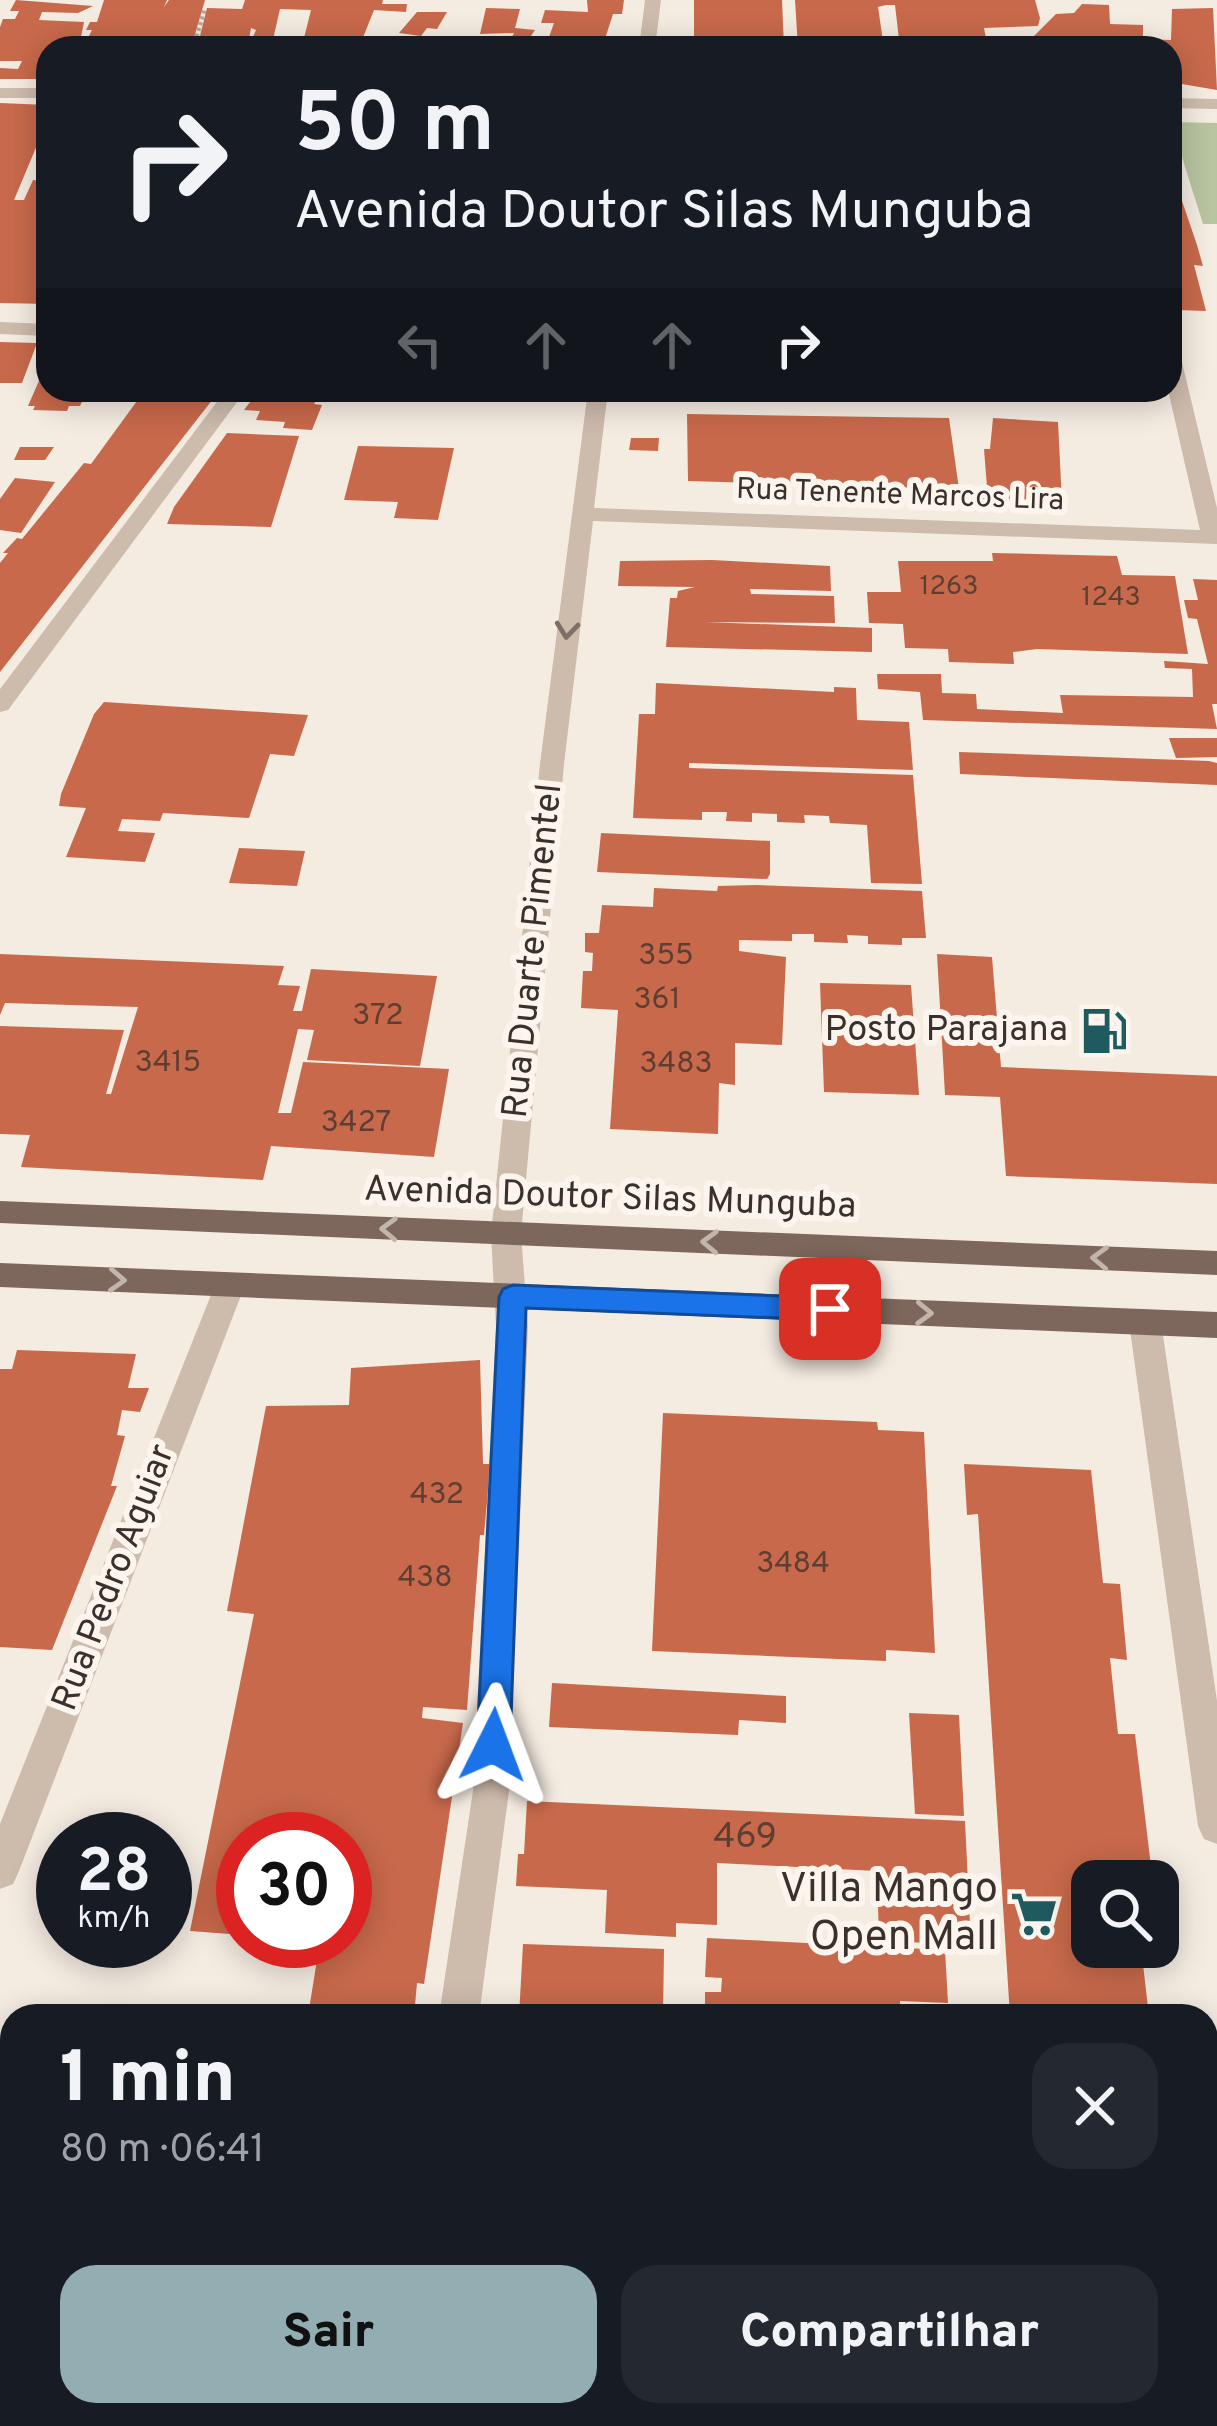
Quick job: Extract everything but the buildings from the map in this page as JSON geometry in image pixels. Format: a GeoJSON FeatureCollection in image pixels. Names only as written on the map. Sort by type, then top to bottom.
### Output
{"type":"FeatureCollection","features":[{"type":"Feature","properties":{"kind":"main road","name":"Avenida Doutor Silas Munguba"},"geometry":{"type":"LineString","coordinates":[[0,1213],[1217,1263]]}},
{"type":"Feature","properties":{"kind":"main road"},"geometry":{"type":"LineString","coordinates":[[0,1275],[1217,1325]]}},
{"type":"Feature","properties":{"kind":"street"},"geometry":{"type":"LineString","coordinates":[[648,36],[653,0]]}},
{"type":"Feature","properties":{"kind":"street"},"geometry":{"type":"LineString","coordinates":[[0,93],[36,93]]}},
{"type":"Feature","properties":{"kind":"street"},"geometry":{"type":"LineString","coordinates":[[1182,103],[1217,104]]}},
{"type":"Feature","properties":{"kind":"street"},"geometry":{"type":"LineString","coordinates":[[0,328],[36,330]]}},
{"type":"Feature","properties":{"kind":"street"},"geometry":{"type":"LineString","coordinates":[[0,705],[227,402]]}},
{"type":"Feature","properties":{"kind":"street","name":"Rua Duarte Pimentel"},"geometry":{"type":"LineString","coordinates":[[461,2004],[491,1791],[513,1297],[506,1234],[580,514],[596,402]]}},
{"type":"Feature","properties":{"kind":"street"},"geometry":{"type":"LineString","coordinates":[[1182,402],[1215,537]]}},
{"type":"Feature","properties":{"kind":"street","name":"Rua Tenente Marcos Lira"},"geometry":{"type":"LineString","coordinates":[[580,514],[1215,537]]}},
{"type":"Feature","properties":{"kind":"street","name":"Rua Pedro Aguiar"},"geometry":{"type":"LineString","coordinates":[[0,1871],[230,1285]]}},
{"type":"Feature","properties":{"kind":"street"},"geometry":{"type":"LineString","coordinates":[[1145,1322],[1217,1826]]}},
{"type":"Feature","properties":{"kind":"path"},"geometry":{"type":"LineString","coordinates":[[197,36],[205,8]]}},
{"type":"Feature","properties":{"kind":"green space"},"geometry":{"type":"Polygon","coordinates":[[[1182,122],[1217,123],[1217,224],[1203,224],[1182,157],[1182,122]]]}},
{"type":"Feature","properties":{"kind":"place","name":"Posto Parajana"},"geometry":{"type":"Point","coordinates":[1104,1031]}},
{"type":"Feature","properties":{"kind":"place","name":"Villa Mango Open Mall"},"geometry":{"type":"Point","coordinates":[1034,1914]}},
{"type":"Feature","properties":{"kind":"route"},"geometry":{"type":"LineString","coordinates":[[493,1745],[513,1297],[830,1309]]}}]}
